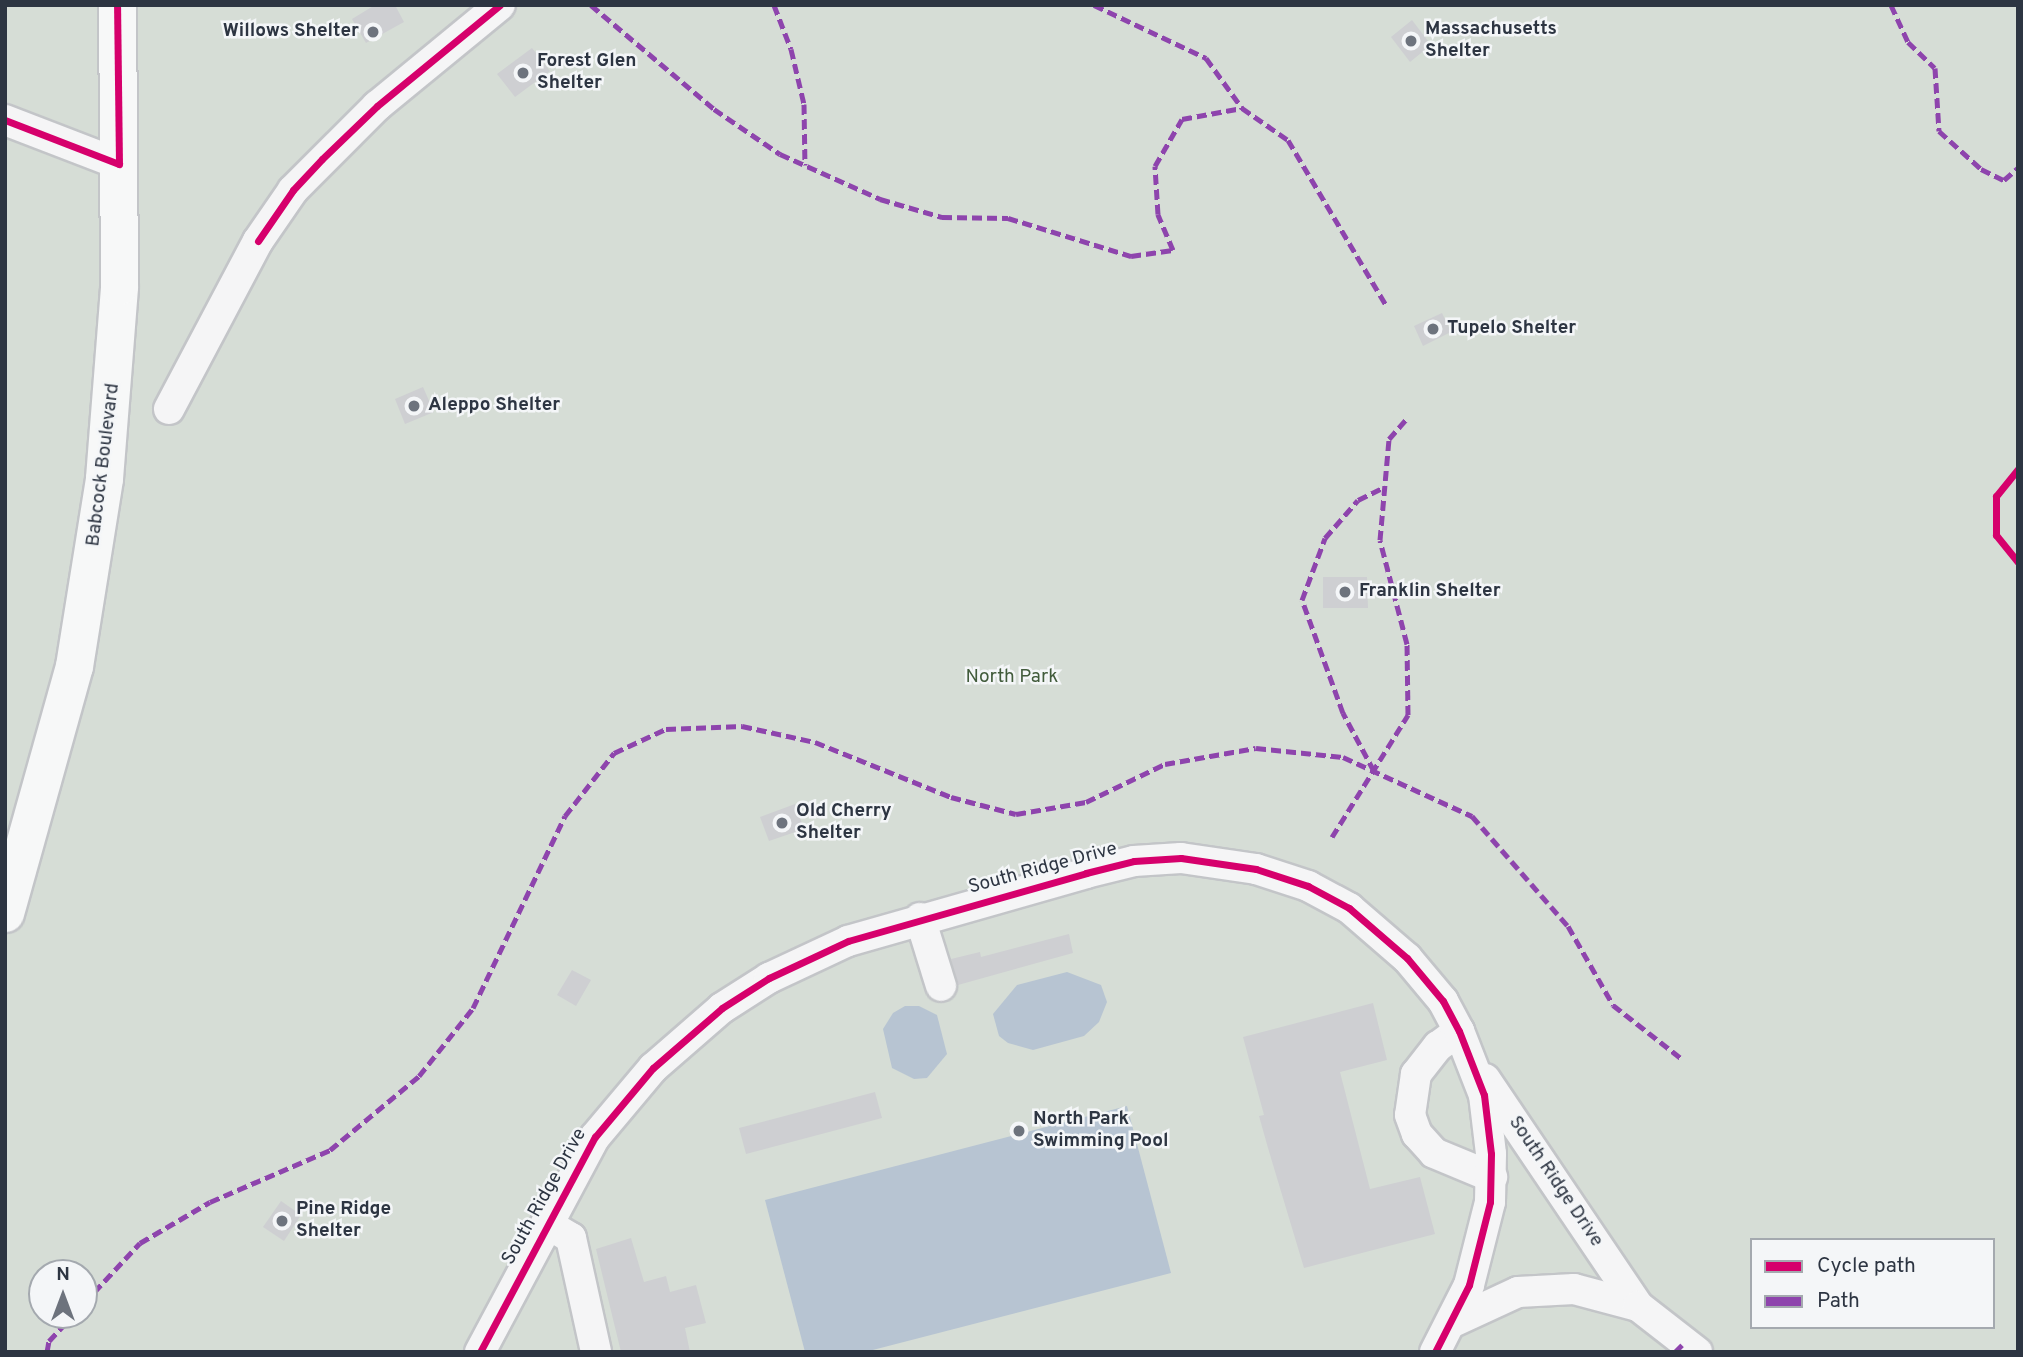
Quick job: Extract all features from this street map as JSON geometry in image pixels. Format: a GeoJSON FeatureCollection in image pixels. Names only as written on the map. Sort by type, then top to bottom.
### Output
{"type":"FeatureCollection","features":[{"type":"Feature","properties":{"kind":"main road","name":"Babcock Boulevard"},"geometry":{"type":"LineString","coordinates":[[5,913],[61,719],[91,576],[114,378],[119,164],[117,5]]}},
{"type":"Feature","properties":{"kind":"street"},"geometry":{"type":"LineString","coordinates":[[169,409],[258,241],[322,159],[377,106],[500,5]]}},
{"type":"Feature","properties":{"kind":"street"},"geometry":{"type":"LineString","coordinates":[[5,120],[119,164]]}},
{"type":"Feature","properties":{"kind":"street","name":"South Ridge Drive"},"geometry":{"type":"LineString","coordinates":[[480,1352],[546,1223],[622,1101],[683,1038],[769,978],[807,958],[920,918],[1134,861],[1181,858],[1256,869],[1308,886],[1349,908],[1381,933],[1443,1001],[1459,1031],[1484,1095],[1492,1177],[1481,1252],[1451,1323],[1435,1352]]}},
{"type":"Feature","properties":{"kind":"street"},"geometry":{"type":"LineString","coordinates":[[920,918],[941,986]]}},
{"type":"Feature","properties":{"kind":"street"},"geometry":{"type":"LineString","coordinates":[[1459,1031],[1438,1046],[1416,1074],[1410,1115],[1417,1134],[1434,1153],[1492,1177]]}},
{"type":"Feature","properties":{"kind":"street","name":"South Ridge Drive"},"geometry":{"type":"LineString","coordinates":[[1472,1059],[1638,1306]]}},
{"type":"Feature","properties":{"kind":"street"},"geometry":{"type":"LineString","coordinates":[[546,1223],[571,1238],[596,1352]]}},
{"type":"Feature","properties":{"kind":"street","name":"South Ridge Drive"},"geometry":{"type":"LineString","coordinates":[[1451,1323],[1518,1292],[1546,1287],[1601,1292],[1638,1306],[1697,1352]]}},
{"type":"Feature","properties":{"kind":"green space","name":"North Park"},"geometry":{"type":"Polygon","coordinates":[[[5,5],[2018,5],[2018,1352],[5,1352],[5,5]]]}},
{"type":"Feature","properties":{"kind":"water"},"geometry":{"type":"Polygon","coordinates":[[[1067,972],[1101,985],[1107,1002],[1099,1022],[1084,1036],[1033,1050],[1008,1043],[999,1036],[993,1014],[1017,985],[1067,972]]]}},
{"type":"Feature","properties":{"kind":"water"},"geometry":{"type":"Polygon","coordinates":[[[905,1006],[919,1006],[937,1015],[947,1054],[927,1078],[914,1079],[892,1068],[883,1029],[893,1013],[905,1006]]]}},
{"type":"Feature","properties":{"kind":"water"},"geometry":{"type":"Polygon","coordinates":[[[1127,1106],[1171,1273],[865,1352],[805,1352],[765,1200],[1127,1106]]]}},
{"type":"Feature","properties":{"kind":"building","name":"Willows Shelter"},"geometry":{"type":"Polygon","coordinates":[[[375,5],[395,5],[404,22],[366,43],[352,19],[375,5]]]}},
{"type":"Feature","properties":{"kind":"building","name":"Massachusetts Shelter"},"geometry":{"type":"Polygon","coordinates":[[[1412,20],[1431,45],[1410,62],[1391,37],[1412,20]]]}},
{"type":"Feature","properties":{"kind":"building","name":"Forest Glen Shelter"},"geometry":{"type":"Polygon","coordinates":[[[532,48],[550,71],[515,97],[497,74],[532,48]]]}},
{"type":"Feature","properties":{"kind":"building","name":"Tupelo Shelter"},"geometry":{"type":"Polygon","coordinates":[[[1442,313],[1451,332],[1423,346],[1414,326],[1442,313]]]}},
{"type":"Feature","properties":{"kind":"building","name":"Aleppo Shelter"},"geometry":{"type":"Polygon","coordinates":[[[423,387],[434,412],[405,424],[395,399],[423,387]]]}},
{"type":"Feature","properties":{"kind":"building","name":"Franklin Shelter"},"geometry":{"type":"Polygon","coordinates":[[[1323,577],[1367,577],[1368,608],[1323,608],[1323,577]]]}},
{"type":"Feature","properties":{"kind":"building","name":"Old Cherry Shelter"},"geometry":{"type":"Polygon","coordinates":[[[795,804],[804,829],[769,841],[760,817],[795,804]]]}},
{"type":"Feature","properties":{"kind":"building"},"geometry":{"type":"Polygon","coordinates":[[[1069,934],[1073,953],[958,985],[951,959],[980,952],[981,957],[1069,934]]]}},
{"type":"Feature","properties":{"kind":"building"},"geometry":{"type":"Polygon","coordinates":[[[572,970],[591,980],[576,1006],[557,995],[572,970]]]}},
{"type":"Feature","properties":{"kind":"building"},"geometry":{"type":"Polygon","coordinates":[[[1373,1003],[1387,1060],[1340,1072],[1370,1189],[1420,1177],[1435,1234],[1304,1268],[1259,1116],[1264,1115],[1243,1037],[1373,1003]]]}},
{"type":"Feature","properties":{"kind":"building"},"geometry":{"type":"Polygon","coordinates":[[[875,1092],[882,1118],[746,1154],[739,1128],[875,1092]]]}},
{"type":"Feature","properties":{"kind":"building","name":"Pine Ridge Shelter"},"geometry":{"type":"Polygon","coordinates":[[[281,1201],[301,1215],[284,1241],[263,1227],[281,1201]]]}},
{"type":"Feature","properties":{"kind":"building"},"geometry":{"type":"Polygon","coordinates":[[[631,1238],[644,1282],[666,1276],[670,1292],[696,1285],[706,1323],[685,1328],[690,1352],[621,1352],[596,1249],[631,1238]]]}},
{"type":"Feature","properties":{"kind":"marked path"},"geometry":{"type":"LineString","coordinates":[[591,5],[714,109],[780,154],[880,199],[942,217],[1008,218],[1131,256],[1173,250],[1158,214],[1155,166],[1182,119],[1242,108],[1288,140],[1387,307]]}},
{"type":"Feature","properties":{"kind":"marked path"},"geometry":{"type":"LineString","coordinates":[[774,5],[791,49],[804,104],[805,165]]}},
{"type":"Feature","properties":{"kind":"marked path"},"geometry":{"type":"LineString","coordinates":[[1094,5],[1206,58],[1242,108]]}},
{"type":"Feature","properties":{"kind":"marked path"},"geometry":{"type":"LineString","coordinates":[[1891,5],[1908,42],[1935,68],[1939,131],[1981,169],[2004,180],[2018,168]]}},
{"type":"Feature","properties":{"kind":"marked path"},"geometry":{"type":"LineString","coordinates":[[1332,837],[1408,715],[1407,644],[1380,540],[1389,439],[1407,418]]}},
{"type":"Feature","properties":{"kind":"marked path"},"geometry":{"type":"LineString","coordinates":[[1374,771],[1343,713],[1302,600],[1325,538],[1358,500],[1385,487]]}},
{"type":"Feature","properties":{"kind":"marked path"},"geometry":{"type":"LineString","coordinates":[[98,1288],[140,1243],[210,1202],[330,1150],[419,1076],[473,1008],[565,816],[614,753],[666,729],[742,726],[815,742],[951,797],[1016,814],[1086,802],[1165,764],[1256,748],[1343,757],[1472,816],[1568,926],[1613,1005],[1682,1059]]}},
{"type":"Feature","properties":{"kind":"marked path"},"geometry":{"type":"LineString","coordinates":[[47,1352],[49,1341],[60,1329]]}},
{"type":"Feature","properties":{"kind":"marked path"},"geometry":{"type":"LineString","coordinates":[[1675,1352],[1685,1342]]}},
{"type":"Feature","properties":{"kind":"cycle path"},"geometry":{"type":"LineString","coordinates":[[5,120],[119,164],[117,5]]}},
{"type":"Feature","properties":{"kind":"cycle path"},"geometry":{"type":"LineString","coordinates":[[258,241],[293,190],[322,159],[377,106],[500,5]]}},
{"type":"Feature","properties":{"kind":"cycle path"},"geometry":{"type":"LineString","coordinates":[[2018,469],[1996,496],[1996,535],[2018,562]]}},
{"type":"Feature","properties":{"kind":"cycle path"},"geometry":{"type":"LineString","coordinates":[[480,1352],[595,1137],[653,1068],[722,1008],[769,978],[848,941],[1134,861],[1181,858],[1256,869],[1308,886],[1349,908],[1407,958],[1443,1001],[1459,1031],[1484,1095],[1491,1154],[1490,1202],[1469,1285],[1435,1352]]}},
{"type":"Feature","properties":{"kind":"place","name":"Willows Shelter"},"geometry":{"type":"Point","coordinates":[373,32]}},
{"type":"Feature","properties":{"kind":"place","name":"Massachusetts Shelter"},"geometry":{"type":"Point","coordinates":[1411,41]}},
{"type":"Feature","properties":{"kind":"place","name":"Forest Glen Shelter"},"geometry":{"type":"Point","coordinates":[523,73]}},
{"type":"Feature","properties":{"kind":"place","name":"Tupelo Shelter"},"geometry":{"type":"Point","coordinates":[1433,329]}},
{"type":"Feature","properties":{"kind":"place","name":"Aleppo Shelter"},"geometry":{"type":"Point","coordinates":[414,406]}},
{"type":"Feature","properties":{"kind":"place","name":"Franklin Shelter"},"geometry":{"type":"Point","coordinates":[1345,592]}},
{"type":"Feature","properties":{"kind":"place","name":"Old Cherry Shelter"},"geometry":{"type":"Point","coordinates":[782,823]}},
{"type":"Feature","properties":{"kind":"place","name":"North Park Swimming Pool"},"geometry":{"type":"Point","coordinates":[1019,1131]}},
{"type":"Feature","properties":{"kind":"place","name":"Pine Ridge Shelter"},"geometry":{"type":"Point","coordinates":[282,1221]}}]}
